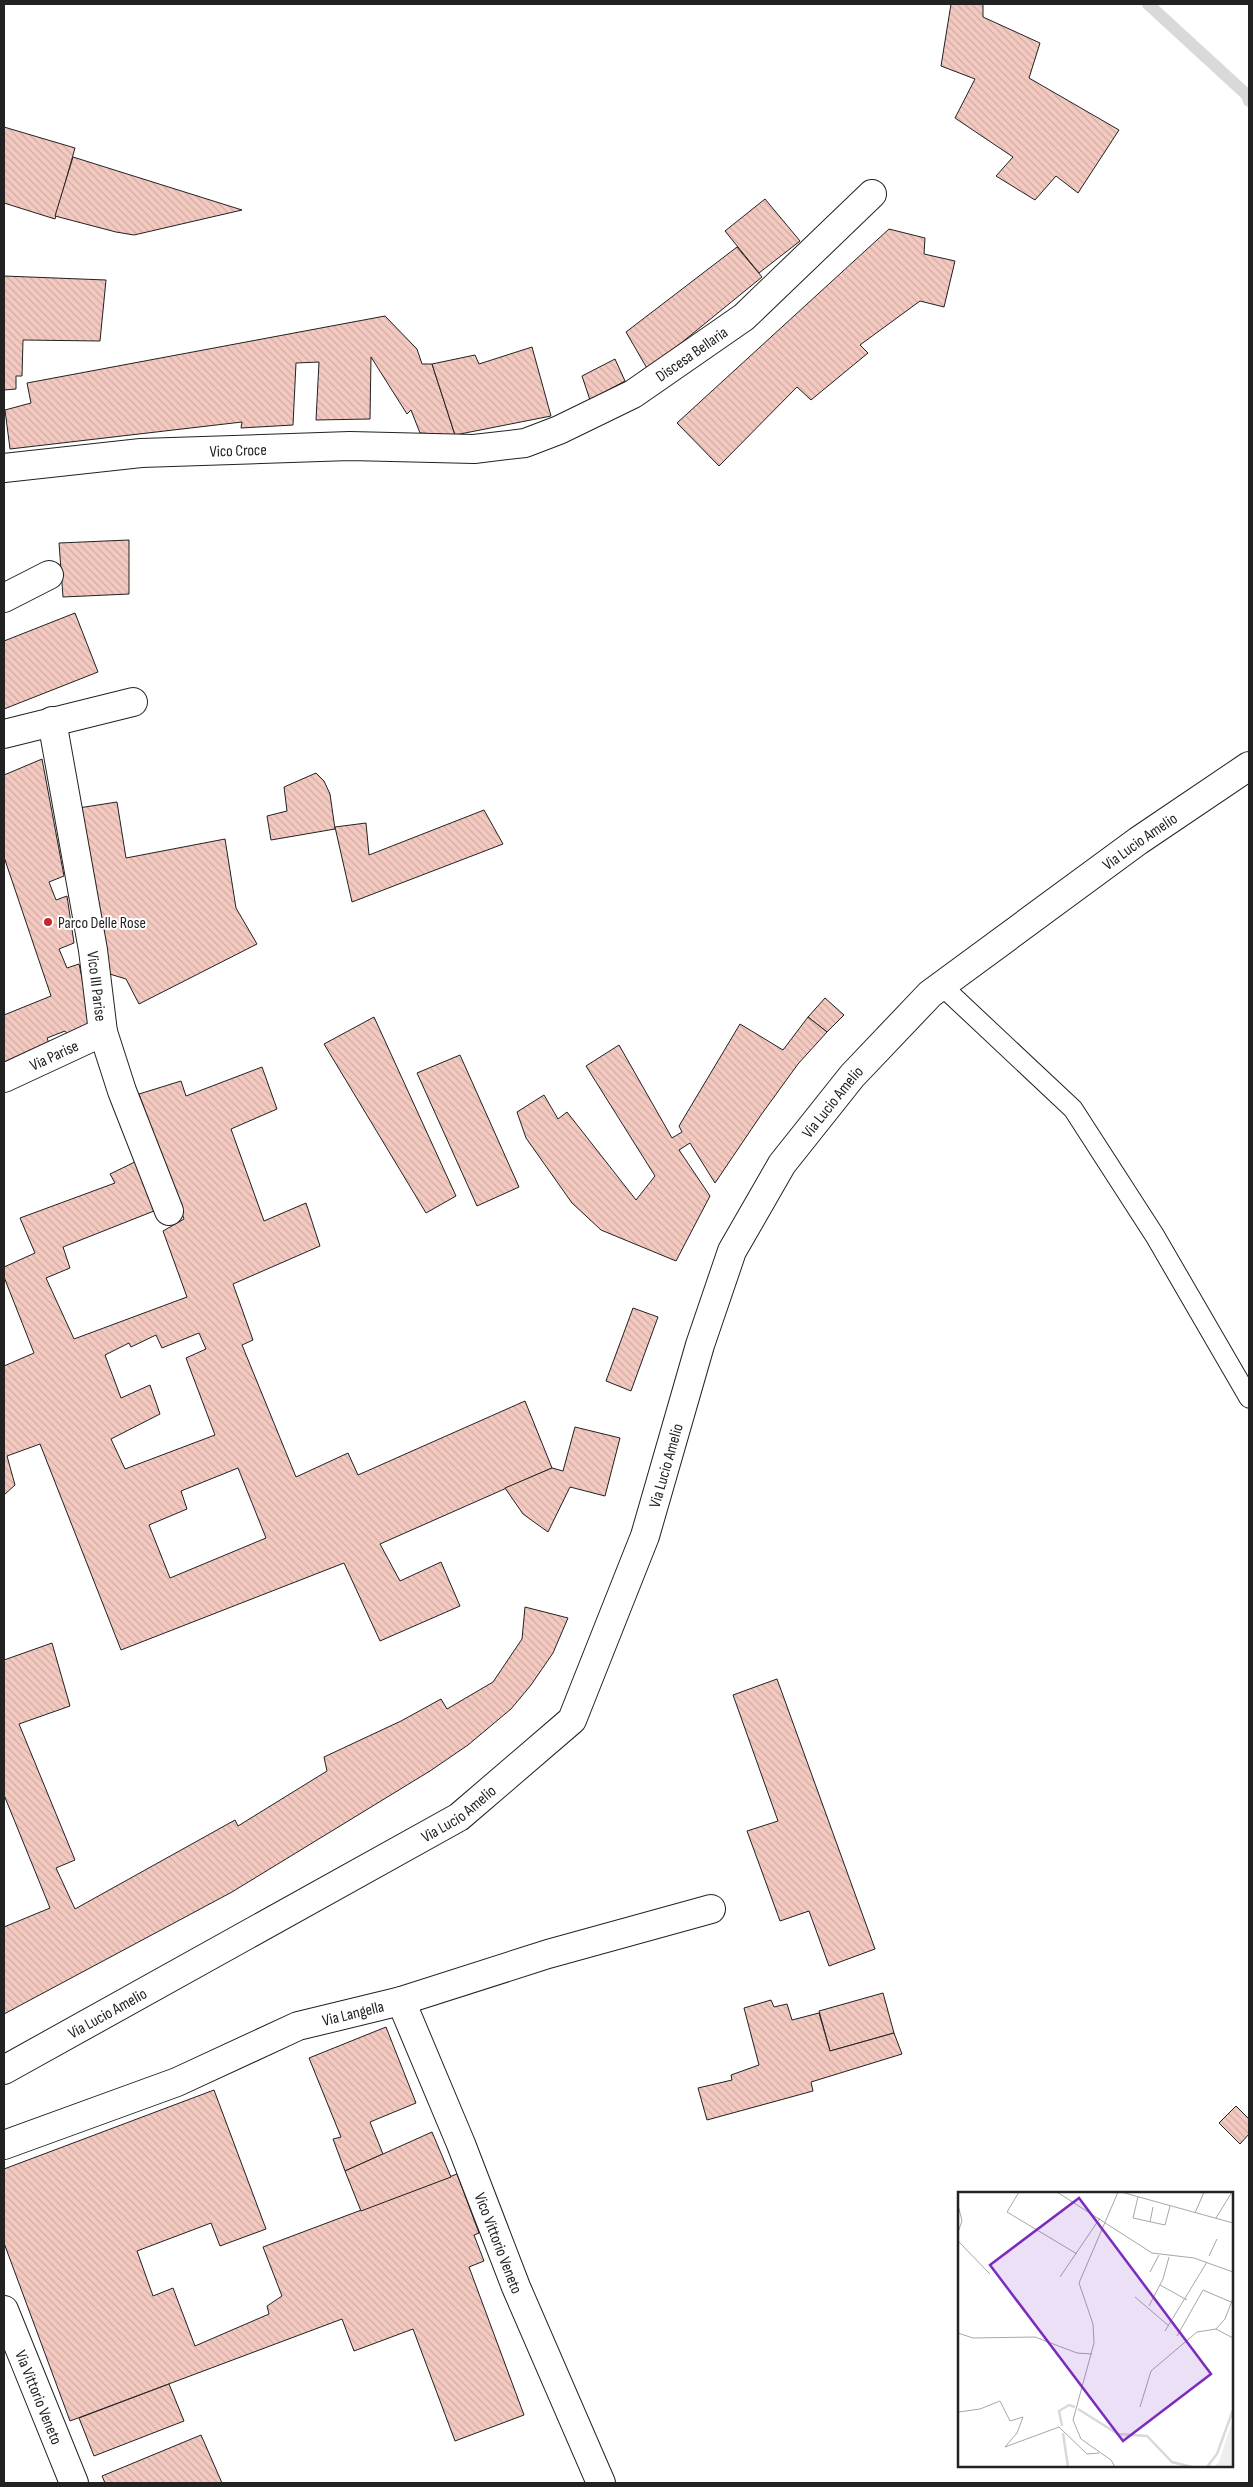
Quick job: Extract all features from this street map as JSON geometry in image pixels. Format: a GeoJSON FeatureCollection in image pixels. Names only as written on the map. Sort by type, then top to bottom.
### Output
{"type":"FeatureCollection","features":[{"type":"Feature","properties":{"kind":"street","name":"Discesa Bellaria"},"geometry":{"type":"LineString","coordinates":[[474,449],[525,443],[559,430],[633,394],[744,316],[872,194]]}},
{"type":"Feature","properties":{"kind":"street","name":"Vico Croce"},"geometry":{"type":"LineString","coordinates":[[4,468],[141,453],[350,446],[474,449]]}},
{"type":"Feature","properties":{"kind":"street"},"geometry":{"type":"LineString","coordinates":[[4,598],[49,575]]}},
{"type":"Feature","properties":{"kind":"street"},"geometry":{"type":"LineString","coordinates":[[4,734],[132,702]]}},
{"type":"Feature","properties":{"kind":"street","name":"Vico III Parise"},"geometry":{"type":"LineString","coordinates":[[52,722],[93,950],[103,1032],[122,1091],[169,1211]]}},
{"type":"Feature","properties":{"kind":"street","name":"Via Lucio Amelio"},"geometry":{"type":"LineString","coordinates":[[4,2070],[459,1816],[572,1720],[645,1536],[700,1345],[732,1251],[782,1164],[841,1090],[930,994],[1138,841],[1249,766]]}},
{"type":"Feature","properties":{"kind":"street","name":"Via Parise"},"geometry":{"type":"LineString","coordinates":[[4,1078],[103,1032]]}},
{"type":"Feature","properties":{"kind":"street","name":"Via Langella"},"geometry":{"type":"LineString","coordinates":[[4,2145],[177,2082],[298,2026],[401,2001],[548,1954],[711,1909]]}},
{"type":"Feature","properties":{"kind":"street","name":"Vico Vittorio Veneto"},"geometry":{"type":"LineString","coordinates":[[401,2001],[461,2144],[516,2287],[600,2483]]}},
{"type":"Feature","properties":{"kind":"street","name":"Via Vittorio Veneto"},"geometry":{"type":"LineString","coordinates":[[4,2310],[74,2483]]}},
{"type":"Feature","properties":{"kind":"lane"},"geometry":{"type":"LineString","coordinates":[[942,986],[1073,1109],[1156,1236],[1249,1398]]}},
{"type":"Feature","properties":{"kind":"building"},"geometry":{"type":"Polygon","coordinates":[[[951,4],[983,4],[983,17],[1040,43],[1029,78],[1119,130],[1078,193],[1056,176],[1035,200],[996,176],[1013,157],[955,118],[975,79],[941,66],[951,4]]]}},
{"type":"Feature","properties":{"kind":"building"},"geometry":{"type":"Polygon","coordinates":[[[4,127],[75,148],[55,219],[4,203],[4,127]]]}},
{"type":"Feature","properties":{"kind":"building"},"geometry":{"type":"Polygon","coordinates":[[[73,157],[242,210],[134,235],[55,216],[73,157]]]}},
{"type":"Feature","properties":{"kind":"building"},"geometry":{"type":"Polygon","coordinates":[[[765,199],[800,241],[759,273],[725,231],[765,199]]]}},
{"type":"Feature","properties":{"kind":"building"},"geometry":{"type":"Polygon","coordinates":[[[889,229],[925,238],[924,254],[955,261],[944,307],[920,301],[860,345],[868,353],[811,400],[797,387],[719,466],[677,423],[889,229]]]}},
{"type":"Feature","properties":{"kind":"building"},"geometry":{"type":"Polygon","coordinates":[[[737,247],[762,277],[648,370],[626,332],[737,247]]]}},
{"type":"Feature","properties":{"kind":"building"},"geometry":{"type":"Polygon","coordinates":[[[4,276],[106,280],[100,341],[23,340],[22,376],[16,376],[16,389],[4,390],[4,276]]]}},
{"type":"Feature","properties":{"kind":"building"},"geometry":{"type":"Polygon","coordinates":[[[385,316],[417,349],[422,364],[432,364],[455,435],[420,433],[411,410],[407,414],[371,357],[370,419],[316,420],[319,362],[296,363],[293,425],[241,428],[242,422],[10,449],[5,410],[31,403],[27,383],[385,316]]]}},
{"type":"Feature","properties":{"kind":"building"},"geometry":{"type":"Polygon","coordinates":[[[532,347],[551,416],[455,435],[432,364],[475,355],[479,364],[532,347]]]}},
{"type":"Feature","properties":{"kind":"building"},"geometry":{"type":"Polygon","coordinates":[[[615,359],[625,381],[590,400],[582,376],[615,359]]]}},
{"type":"Feature","properties":{"kind":"building"},"geometry":{"type":"Polygon","coordinates":[[[129,540],[129,594],[63,597],[59,543],[129,540]]]}},
{"type":"Feature","properties":{"kind":"building"},"geometry":{"type":"Polygon","coordinates":[[[75,613],[98,672],[4,709],[4,641],[75,613]]]}},
{"type":"Feature","properties":{"kind":"building","name":"Parco Delle Rose"},"geometry":{"type":"Polygon","coordinates":[[[42,759],[64,876],[49,882],[56,900],[67,896],[74,943],[59,949],[67,968],[79,964],[92,1025],[68,1035],[65,1031],[47,1038],[50,1046],[4,1072],[4,1015],[51,996],[4,857],[4,775],[42,759]]]}},
{"type":"Feature","properties":{"kind":"building"},"geometry":{"type":"Polygon","coordinates":[[[316,773],[324,781],[330,794],[335,829],[271,840],[267,816],[287,811],[284,787],[316,773]]]}},
{"type":"Feature","properties":{"kind":"building"},"geometry":{"type":"Polygon","coordinates":[[[117,802],[126,858],[225,839],[236,908],[257,944],[139,1004],[126,979],[103,972],[72,809],[117,802]]]}},
{"type":"Feature","properties":{"kind":"building"},"geometry":{"type":"Polygon","coordinates":[[[484,810],[503,844],[352,902],[335,827],[366,823],[369,855],[484,810]]]}},
{"type":"Feature","properties":{"kind":"building"},"geometry":{"type":"Polygon","coordinates":[[[825,998],[844,1015],[827,1032],[808,1017],[825,998]]]}},
{"type":"Feature","properties":{"kind":"building"},"geometry":{"type":"Polygon","coordinates":[[[374,1017],[456,1196],[426,1213],[324,1044],[374,1017]]]}},
{"type":"Feature","properties":{"kind":"building"},"geometry":{"type":"Polygon","coordinates":[[[808,1017],[827,1032],[798,1064],[715,1183],[690,1143],[679,1150],[710,1196],[676,1261],[601,1230],[572,1203],[526,1138],[517,1112],[544,1095],[558,1119],[567,1112],[636,1200],[655,1176],[586,1066],[619,1045],[672,1138],[682,1132],[679,1126],[740,1024],[783,1050],[808,1017]]]}},
{"type":"Feature","properties":{"kind":"building"},"geometry":{"type":"Polygon","coordinates":[[[460,1055],[519,1187],[477,1206],[417,1073],[460,1055]]]}},
{"type":"Feature","properties":{"kind":"building"},"geometry":{"type":"Polygon","coordinates":[[[262,1067],[277,1109],[231,1129],[264,1221],[306,1203],[320,1246],[233,1284],[253,1340],[242,1345],[296,1477],[348,1453],[358,1475],[525,1401],[552,1468],[380,1544],[400,1581],[441,1562],[460,1606],[380,1641],[344,1563],[121,1650],[40,1444],[7,1456],[15,1485],[4,1495],[4,1366],[34,1353],[4,1277],[4,1267],[35,1253],[20,1218],[115,1183],[110,1174],[141,1159],[159,1209],[63,1247],[70,1268],[46,1278],[74,1339],[187,1297],[163,1231],[184,1219],[139,1094],[181,1081],[186,1096],[262,1067]],[[199,1333],[162,1348],[156,1335],[131,1347],[129,1343],[105,1355],[121,1398],[150,1385],[160,1414],[111,1439],[125,1469],[215,1435],[186,1358],[206,1349],[199,1333]],[[238,1468],[181,1491],[187,1509],[149,1525],[170,1578],[266,1538],[238,1468]]]}},
{"type":"Feature","properties":{"kind":"building"},"geometry":{"type":"Polygon","coordinates":[[[633,1308],[658,1317],[631,1391],[606,1381],[633,1308]]]}},
{"type":"Feature","properties":{"kind":"building"},"geometry":{"type":"Polygon","coordinates":[[[575,1427],[620,1438],[605,1496],[570,1487],[548,1532],[523,1514],[505,1488],[552,1468],[563,1471],[575,1427]]]}},
{"type":"Feature","properties":{"kind":"building"},"geometry":{"type":"Polygon","coordinates":[[[525,1607],[568,1618],[553,1653],[531,1685],[511,1709],[468,1745],[430,1771],[232,1892],[4,2014],[4,1927],[50,1908],[4,1795],[4,1660],[52,1643],[70,1706],[19,1724],[75,1860],[56,1868],[75,1909],[235,1820],[238,1826],[327,1771],[324,1757],[401,1721],[441,1699],[447,1709],[493,1682],[522,1639],[525,1607]]]}},
{"type":"Feature","properties":{"kind":"building"},"geometry":{"type":"Polygon","coordinates":[[[777,1679],[875,1949],[829,1966],[809,1911],[780,1921],[747,1831],[778,1821],[733,1695],[777,1679]]]}},
{"type":"Feature","properties":{"kind":"building"},"geometry":{"type":"Polygon","coordinates":[[[883,1993],[894,2033],[830,2051],[819,2011],[883,1993]]]}},
{"type":"Feature","properties":{"kind":"building"},"geometry":{"type":"Polygon","coordinates":[[[771,2000],[774,2007],[787,2004],[792,2020],[819,2013],[830,2051],[894,2033],[902,2054],[811,2082],[813,2091],[707,2120],[698,2088],[732,2080],[731,2075],[759,2065],[744,2008],[771,2000]]]}},
{"type":"Feature","properties":{"kind":"building"},"geometry":{"type":"Polygon","coordinates":[[[386,2027],[416,2103],[370,2122],[383,2154],[345,2171],[333,2139],[341,2137],[309,2058],[386,2027]]]}},
{"type":"Feature","properties":{"kind":"building"},"geometry":{"type":"Polygon","coordinates":[[[214,2090],[266,2229],[220,2246],[211,2223],[137,2251],[153,2296],[173,2288],[195,2346],[269,2314],[267,2306],[282,2296],[263,2247],[457,2174],[479,2233],[474,2235],[484,2261],[469,2267],[524,2415],[455,2441],[413,2329],[354,2351],[342,2319],[70,2421],[4,2243],[4,2169],[214,2090]]]}},
{"type":"Feature","properties":{"kind":"building"},"geometry":{"type":"Polygon","coordinates":[[[1236,2106],[1249,2119],[1249,2134],[1240,2144],[1219,2123],[1236,2106]]]}},
{"type":"Feature","properties":{"kind":"building"},"geometry":{"type":"Polygon","coordinates":[[[432,2132],[451,2177],[361,2211],[345,2171],[432,2132]]]}},
{"type":"Feature","properties":{"kind":"building"},"geometry":{"type":"Polygon","coordinates":[[[169,2384],[184,2421],[94,2456],[79,2418],[169,2384]]]}},
{"type":"Feature","properties":{"kind":"building"},"geometry":{"type":"Polygon","coordinates":[[[201,2435],[222,2483],[105,2483],[102,2476],[201,2435]]]}},
{"type":"Feature","properties":{"kind":"waterway"},"geometry":{"type":"LineString","coordinates":[[1148,4],[1247,95],[1249,101]]}},
{"type":"Feature","properties":{"kind":"place","name":"Parco Delle Rose"},"geometry":{"type":"Point","coordinates":[48,922]}}]}
